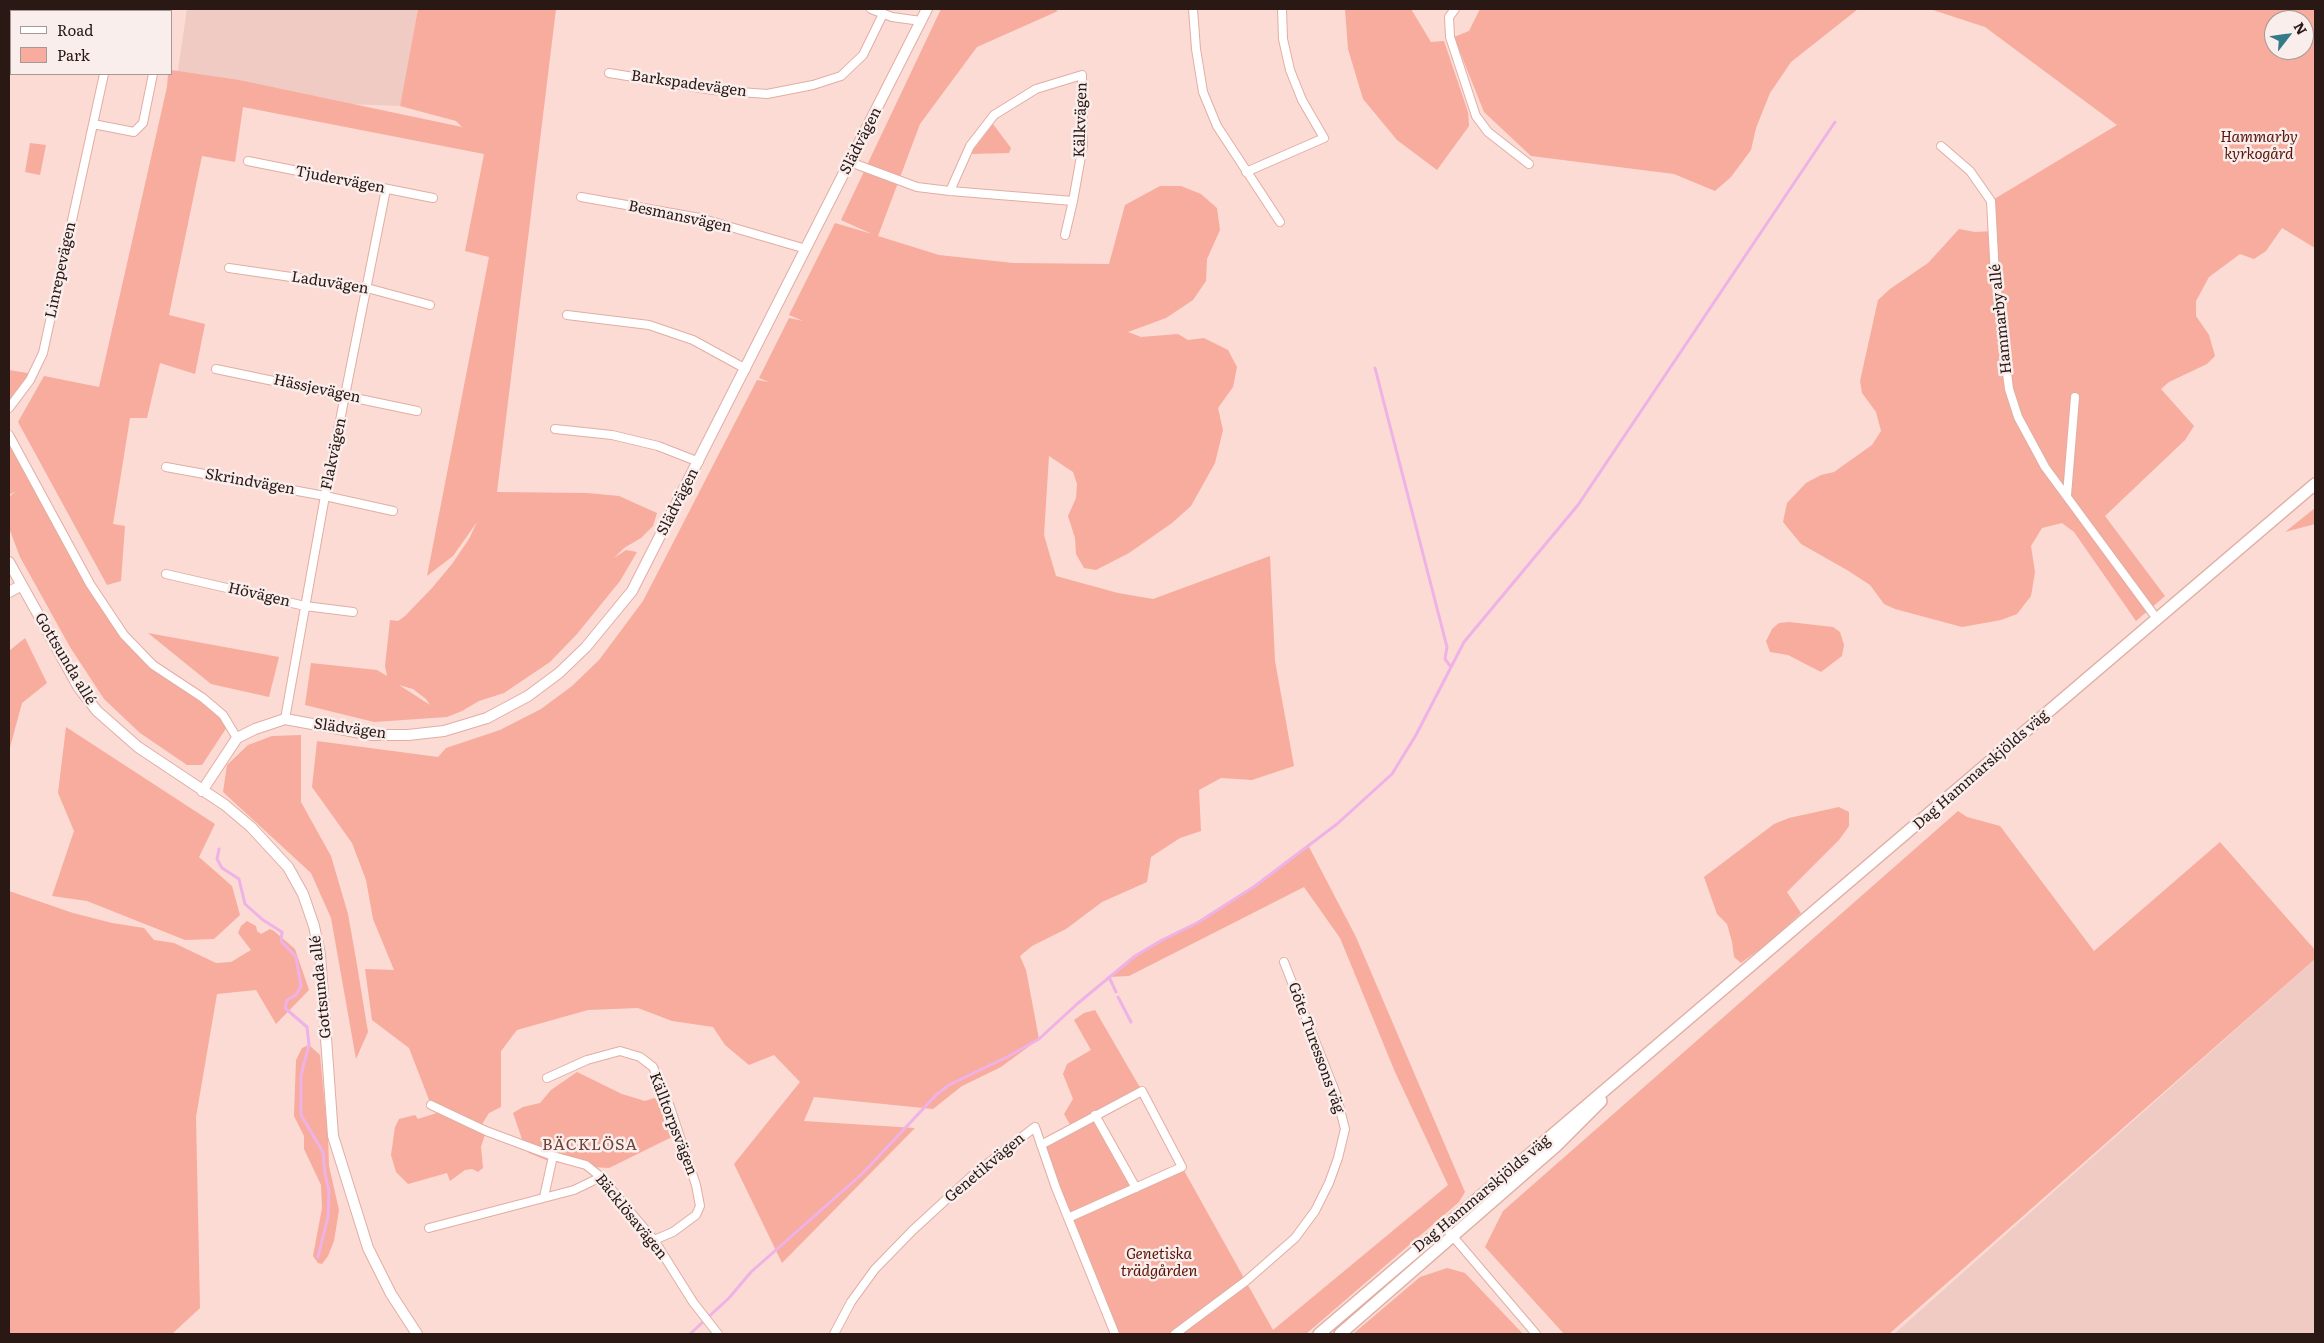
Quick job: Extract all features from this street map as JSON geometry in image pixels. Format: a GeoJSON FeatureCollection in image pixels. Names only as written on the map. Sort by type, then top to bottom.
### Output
{"type":"FeatureCollection","features":[{"type":"Feature","properties":{"kind":"main road","name":"Dag Hammarskjölds väg"},"geometry":{"type":"LineString","coordinates":[[1320,1334],[2315,484]]}},
{"type":"Feature","properties":{"kind":"main road","name":"Dag Hammarskjölds väg"},"geometry":{"type":"LineString","coordinates":[[1340,1334],[1560,1143],[1646,1055]]}},
{"type":"Feature","properties":{"kind":"street"},"geometry":{"type":"LineString","coordinates":[[871,9],[883,14],[921,21]]}},
{"type":"Feature","properties":{"kind":"street","name":"Slädvägen"},"geometry":{"type":"LineString","coordinates":[[237,738],[255,729],[285,719],[372,735],[408,735],[444,731],[487,718],[528,696],[559,673],[586,647],[632,591],[927,9]]}},
{"type":"Feature","properties":{"kind":"street"},"geometry":{"type":"LineString","coordinates":[[1193,9],[1196,49],[1203,92],[1217,126],[1280,222]]}},
{"type":"Feature","properties":{"kind":"street"},"geometry":{"type":"LineString","coordinates":[[1246,172],[1324,138],[1302,100],[1290,70],[1283,39],[1282,9]]}},
{"type":"Feature","properties":{"kind":"street"},"geometry":{"type":"LineString","coordinates":[[1455,9],[1449,17],[1450,37],[1476,116],[1488,132],[1529,164]]}},
{"type":"Feature","properties":{"kind":"street","name":"Barkspadevägen"},"geometry":{"type":"LineString","coordinates":[[608,73],[713,90],[767,94],[814,85],[841,76],[863,55],[883,14]]}},
{"type":"Feature","properties":{"kind":"street","name":"Linrepevägen"},"geometry":{"type":"LineString","coordinates":[[9,408],[30,380],[43,353],[104,75]]}},
{"type":"Feature","properties":{"kind":"street"},"geometry":{"type":"LineString","coordinates":[[93,124],[134,132],[143,123],[154,75]]}},
{"type":"Feature","properties":{"kind":"street","name":"Kälkvägen"},"geometry":{"type":"LineString","coordinates":[[950,191],[970,146],[994,115],[1036,89],[1082,75],[1082,144],[1065,235]]}},
{"type":"Feature","properties":{"kind":"street","name":"Hammarby allé"},"geometry":{"type":"LineString","coordinates":[[1941,146],[1970,171],[1991,200],[1996,276],[2009,389],[2018,417],[2045,467],[2157,619]]}},
{"type":"Feature","properties":{"kind":"street","name":"Tjudervägen"},"geometry":{"type":"LineString","coordinates":[[248,161],[433,198]]}},
{"type":"Feature","properties":{"kind":"street"},"geometry":{"type":"LineString","coordinates":[[850,162],[917,187],[1073,200]]}},
{"type":"Feature","properties":{"kind":"street","name":"Flakvägen"},"geometry":{"type":"LineString","coordinates":[[285,719],[325,496],[347,395],[386,189]]}},
{"type":"Feature","properties":{"kind":"street","name":"Besmansvägen"},"geometry":{"type":"LineString","coordinates":[[581,197],[700,218],[806,249]]}},
{"type":"Feature","properties":{"kind":"street","name":"Laduvägen"},"geometry":{"type":"LineString","coordinates":[[229,268],[367,288],[430,305]]}},
{"type":"Feature","properties":{"kind":"street"},"geometry":{"type":"LineString","coordinates":[[567,315],[649,325],[693,340],[746,369]]}},
{"type":"Feature","properties":{"kind":"street","name":"Hässjevägen"},"geometry":{"type":"LineString","coordinates":[[216,369],[417,411]]}},
{"type":"Feature","properties":{"kind":"street"},"geometry":{"type":"LineString","coordinates":[[2067,495],[2075,397]]}},
{"type":"Feature","properties":{"kind":"street"},"geometry":{"type":"LineString","coordinates":[[555,429],[612,435],[658,446],[698,462]]}},
{"type":"Feature","properties":{"kind":"street"},"geometry":{"type":"LineString","coordinates":[[9,435],[90,584],[124,635],[153,665],[203,698],[224,715],[237,738],[202,791]]}},
{"type":"Feature","properties":{"kind":"street","name":"Skrindvägen"},"geometry":{"type":"LineString","coordinates":[[166,467],[325,496],[393,511]]}},
{"type":"Feature","properties":{"kind":"street","name":"Gottsunda allé"},"geometry":{"type":"LineString","coordinates":[[9,562],[79,688],[97,711],[138,746],[225,806],[251,827],[288,866],[303,894],[314,926],[320,954],[333,1136],[368,1248],[391,1294],[417,1334]]}},
{"type":"Feature","properties":{"kind":"street","name":"Hövägen"},"geometry":{"type":"LineString","coordinates":[[166,574],[305,606],[353,612]]}},
{"type":"Feature","properties":{"kind":"street"},"geometry":{"type":"LineString","coordinates":[[9,592],[22,585]]}},
{"type":"Feature","properties":{"kind":"street","name":"Göte Turessons väg"},"geometry":{"type":"LineString","coordinates":[[1175,1334],[1246,1281],[1295,1238],[1315,1211],[1330,1184],[1338,1158],[1345,1129],[1336,1094],[1284,962]]}},
{"type":"Feature","properties":{"kind":"street","name":"Källtorpsvägen"},"geometry":{"type":"LineString","coordinates":[[547,1078],[587,1060],[620,1051],[640,1057],[653,1067],[666,1098],[696,1184],[700,1206],[696,1215],[673,1232],[654,1240]]}},
{"type":"Feature","properties":{"kind":"street"},"geometry":{"type":"LineString","coordinates":[[1042,1145],[1142,1091],[1182,1167],[1068,1218]]}},
{"type":"Feature","properties":{"kind":"street","name":"Bäcklösavägen"},"geometry":{"type":"LineString","coordinates":[[432,1104],[486,1131],[553,1156],[586,1165],[601,1178],[654,1240],[718,1334]]}},
{"type":"Feature","properties":{"kind":"street"},"geometry":{"type":"LineString","coordinates":[[1096,1115],[1136,1188]]}},
{"type":"Feature","properties":{"kind":"street","name":"Genetikvägen"},"geometry":{"type":"LineString","coordinates":[[834,1334],[851,1302],[875,1269],[913,1230],[964,1184],[1035,1127],[1068,1218],[1115,1334]]}},
{"type":"Feature","properties":{"kind":"street"},"geometry":{"type":"LineString","coordinates":[[544,1197],[553,1156]]}},
{"type":"Feature","properties":{"kind":"street"},"geometry":{"type":"LineString","coordinates":[[429,1228],[574,1190],[601,1178]]}},
{"type":"Feature","properties":{"kind":"street"},"geometry":{"type":"LineString","coordinates":[[1445,1226],[1536,1334]]}},
{"type":"Feature","properties":{"kind":"shaded area"},"geometry":{"type":"Polygon","coordinates":[[[187,9],[418,9],[400,106],[346,104],[176,83],[187,9]]]}},
{"type":"Feature","properties":{"kind":"shaded area"},"geometry":{"type":"Polygon","coordinates":[[[2315,959],[2315,1334],[1894,1334],[2196,1065],[2315,959]]]}},
{"type":"Feature","properties":{"kind":"green space"},"geometry":{"type":"Polygon","coordinates":[[[9,9],[43,9],[10,10],[9,27],[9,9]]]}},
{"type":"Feature","properties":{"kind":"green space"},"geometry":{"type":"Polygon","coordinates":[[[418,9],[556,9],[497,492],[587,493],[619,496],[657,513],[653,526],[641,538],[624,548],[614,558],[626,550],[637,552],[620,581],[577,634],[550,662],[504,693],[479,701],[447,717],[374,722],[305,705],[311,663],[377,670],[387,676],[385,666],[390,620],[398,621],[405,616],[432,588],[452,564],[469,539],[477,522],[453,556],[427,576],[489,257],[465,251],[484,154],[243,107],[235,162],[202,156],[169,315],[205,324],[195,374],[160,363],[147,418],[130,418],[113,524],[125,526],[121,581],[107,585],[18,422],[44,376],[99,387],[167,87],[168,75],[172,75],[172,70],[239,80],[462,127],[456,121],[400,106],[418,9]],[[399,685],[430,705],[426,699],[413,689],[399,685]]]}},
{"type":"Feature","properties":{"kind":"green space"},"geometry":{"type":"Polygon","coordinates":[[[941,9],[1054,9],[1058,11],[977,47],[920,124],[878,236],[939,255],[1013,263],[1109,264],[1125,205],[1160,186],[1181,186],[1201,194],[1217,208],[1220,230],[1207,259],[1206,281],[1193,300],[1166,318],[1128,332],[1141,337],[1178,334],[1188,340],[1204,338],[1228,350],[1237,367],[1233,387],[1218,408],[1223,430],[1215,463],[1191,506],[1172,523],[1129,553],[1096,570],[1084,568],[1076,554],[1075,538],[1068,516],[1076,498],[1077,484],[1073,472],[1049,456],[1044,535],[1056,576],[1118,593],[1153,599],[1270,556],[1275,661],[1294,766],[1252,780],[1221,778],[1199,790],[1201,831],[1180,838],[1151,857],[1147,882],[1102,902],[1066,929],[1032,946],[1020,956],[1026,970],[1039,1039],[1001,1067],[962,1086],[933,1109],[814,1097],[804,1121],[915,1128],[782,1263],[734,1164],[800,1082],[774,1055],[749,1065],[725,1045],[713,1027],[672,1021],[638,1008],[588,1010],[517,1030],[501,1051],[501,1107],[489,1113],[481,1126],[486,1131],[481,1147],[483,1168],[478,1172],[472,1169],[465,1170],[450,1181],[447,1173],[408,1184],[396,1172],[391,1155],[395,1127],[399,1119],[415,1115],[418,1119],[443,1111],[431,1105],[409,1048],[372,1020],[365,969],[394,970],[373,919],[366,880],[352,843],[312,787],[317,741],[438,757],[446,748],[500,730],[541,709],[572,686],[599,660],[643,601],[757,380],[769,382],[759,378],[789,318],[803,321],[789,315],[835,223],[872,234],[841,220],[941,9]]]}},
{"type":"Feature","properties":{"kind":"green space"},"geometry":{"type":"Polygon","coordinates":[[[1345,9],[1411,9],[1431,42],[1444,41],[1468,112],[1469,126],[1437,170],[1397,140],[1363,99],[1348,49],[1345,9]]]}},
{"type":"Feature","properties":{"kind":"green space"},"geometry":{"type":"Polygon","coordinates":[[[1480,9],[1858,9],[1791,62],[1770,93],[1756,128],[1751,150],[1731,177],[1715,191],[1674,174],[1531,156],[1484,112],[1454,37],[1469,31],[1480,9]]]}},
{"type":"Feature","properties":{"kind":"green space","name":"Hammarby kyrkogård"},"geometry":{"type":"Polygon","coordinates":[[[1930,9],[2315,9],[2315,248],[2282,228],[2266,251],[2254,259],[2240,254],[2209,277],[2196,301],[2196,316],[2209,335],[2215,356],[2207,364],[2169,382],[2161,389],[2194,426],[2185,440],[2105,516],[2165,596],[2136,621],[2074,532],[2062,523],[2042,528],[2031,546],[2035,572],[2031,596],[2017,614],[2001,620],[1962,627],[1895,609],[1884,604],[1870,585],[1801,544],[1783,522],[1787,503],[1806,483],[1821,475],[1834,472],[1872,445],[1881,431],[1876,412],[1862,393],[1860,381],[1878,300],[1890,289],[1928,263],[1959,229],[1975,232],[1993,231],[1991,201],[2117,125],[1985,27],[1930,9]]]}},
{"type":"Feature","properties":{"kind":"green space"},"geometry":{"type":"Polygon","coordinates":[[[993,124],[1011,148],[1009,153],[970,154],[993,124]]]}},
{"type":"Feature","properties":{"kind":"green space"},"geometry":{"type":"Polygon","coordinates":[[[30,143],[46,145],[40,175],[25,172],[30,143]]]}},
{"type":"Feature","properties":{"kind":"green space"},"geometry":{"type":"Polygon","coordinates":[[[9,370],[33,374],[9,408],[9,370]]]}},
{"type":"Feature","properties":{"kind":"green space"},"geometry":{"type":"Polygon","coordinates":[[[9,435],[124,635],[153,665],[223,715],[227,727],[202,765],[187,765],[140,733],[104,699],[70,647],[20,557],[9,528],[9,497],[16,491],[9,495],[9,435]]]}},
{"type":"Feature","properties":{"kind":"green space"},"geometry":{"type":"Polygon","coordinates":[[[2315,508],[2315,524],[2285,532],[2315,508]]]}},
{"type":"Feature","properties":{"kind":"green space"},"geometry":{"type":"Polygon","coordinates":[[[1789,622],[1833,627],[1840,632],[1844,645],[1842,656],[1821,672],[1788,655],[1770,652],[1766,641],[1772,629],[1779,623],[1789,622]]]}},
{"type":"Feature","properties":{"kind":"green space"},"geometry":{"type":"Polygon","coordinates":[[[148,633],[279,657],[269,697],[211,684],[148,633]]]}},
{"type":"Feature","properties":{"kind":"green space"},"geometry":{"type":"Polygon","coordinates":[[[25,638],[47,683],[22,703],[9,751],[9,651],[25,638]]]}},
{"type":"Feature","properties":{"kind":"green space"},"geometry":{"type":"Polygon","coordinates":[[[66,727],[215,824],[199,857],[232,886],[240,915],[214,939],[185,940],[87,901],[52,896],[74,831],[58,793],[66,727]]]}},
{"type":"Feature","properties":{"kind":"green space"},"geometry":{"type":"Polygon","coordinates":[[[301,735],[301,802],[331,856],[348,914],[356,959],[368,1032],[356,1059],[331,918],[311,873],[223,792],[227,765],[248,745],[272,736],[301,735]]]}},
{"type":"Feature","properties":{"kind":"green space"},"geometry":{"type":"Polygon","coordinates":[[[1839,807],[1849,812],[1849,826],[1839,840],[1787,892],[1801,913],[1768,943],[1741,963],[1734,957],[1727,924],[1717,914],[1704,877],[1774,824],[1789,818],[1839,807]]]}},
{"type":"Feature","properties":{"kind":"green space"},"geometry":{"type":"Polygon","coordinates":[[[1958,811],[1967,817],[2000,826],[2094,951],[2220,842],[2315,950],[2315,959],[1889,1334],[1564,1334],[1485,1247],[1503,1211],[1958,811]]]}},
{"type":"Feature","properties":{"kind":"green space","name":"Genetiska trädgården"},"geometry":{"type":"Polygon","coordinates":[[[1308,845],[1356,937],[1465,1192],[1459,1202],[1306,1334],[1115,1334],[1041,1145],[1072,1128],[1064,1114],[1073,1099],[1063,1074],[1067,1064],[1091,1050],[1074,1020],[1084,1013],[1095,1010],[1142,1091],[1096,1115],[1136,1188],[1182,1167],[1273,1330],[1448,1185],[1395,1072],[1340,938],[1304,887],[1129,976],[1109,977],[1135,956],[1197,923],[1255,886],[1308,845]]]}},
{"type":"Feature","properties":{"kind":"green space"},"geometry":{"type":"Polygon","coordinates":[[[9,891],[73,913],[112,923],[144,928],[154,940],[174,943],[216,963],[231,962],[251,950],[238,933],[241,926],[247,921],[256,926],[257,931],[261,934],[270,929],[274,931],[295,949],[309,990],[276,1024],[256,990],[217,994],[196,1117],[200,1308],[172,1334],[9,1334],[9,891]]]}},
{"type":"Feature","properties":{"kind":"green space"},"geometry":{"type":"Polygon","coordinates":[[[309,1045],[320,1055],[329,1166],[339,1210],[334,1241],[328,1256],[322,1264],[318,1263],[313,1256],[322,1208],[321,1185],[304,1149],[304,1136],[294,1116],[296,1060],[302,1048],[309,1045]]]}},
{"type":"Feature","properties":{"kind":"green space"},"geometry":{"type":"Polygon","coordinates":[[[577,1072],[622,1094],[645,1101],[654,1098],[659,1100],[674,1136],[609,1168],[575,1166],[546,1160],[529,1153],[524,1145],[513,1113],[523,1107],[540,1103],[551,1090],[577,1072]]]}},
{"type":"Feature","properties":{"kind":"green space"},"geometry":{"type":"Polygon","coordinates":[[[1447,1268],[1465,1273],[1523,1334],[1353,1334],[1420,1277],[1447,1268]]]}},
{"type":"Feature","properties":{"kind":"waterway"},"geometry":{"type":"LineString","coordinates":[[690,1334],[729,1298],[751,1272],[863,1173],[937,1094],[949,1085],[1039,1039],[1077,1004],[1135,956],[1197,923],[1255,886],[1337,824],[1392,774],[1416,735],[1464,642],[1578,505],[1835,122]]}},
{"type":"Feature","properties":{"kind":"waterway"},"geometry":{"type":"LineString","coordinates":[[1375,368],[1447,647],[1445,659],[1451,667]]}},
{"type":"Feature","properties":{"kind":"waterway"},"geometry":{"type":"LineString","coordinates":[[219,849],[217,859],[222,868],[239,879],[245,904],[263,920],[282,932],[281,941],[296,957],[301,986],[296,995],[287,1000],[285,1008],[307,1027],[309,1045],[301,1075],[301,1115],[323,1152],[329,1191],[328,1217],[318,1257]]}},
{"type":"Feature","properties":{"kind":"waterway"},"geometry":{"type":"LineString","coordinates":[[1109,977],[1116,992]]}},
{"type":"Feature","properties":{"kind":"waterway"},"geometry":{"type":"LineString","coordinates":[[1118,997],[1131,1022]]}},
{"type":"Feature","properties":{"kind":"district","name":"BÄCKLÖSA"},"geometry":{"type":"Point","coordinates":[590,1145]}}]}
